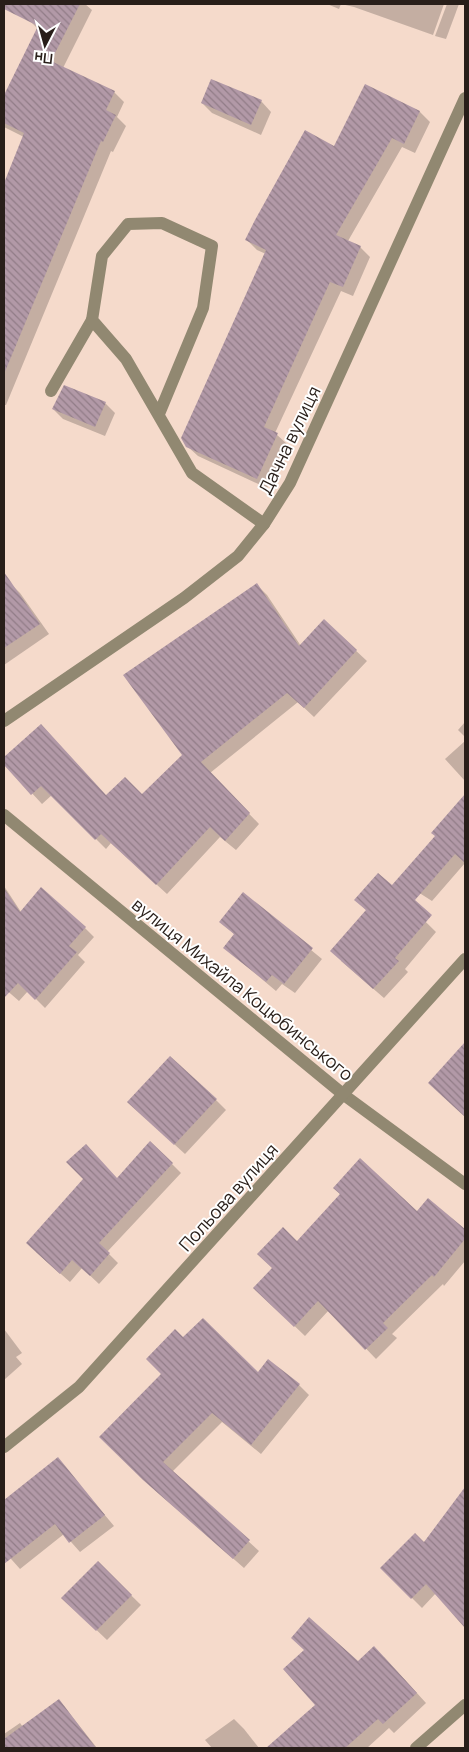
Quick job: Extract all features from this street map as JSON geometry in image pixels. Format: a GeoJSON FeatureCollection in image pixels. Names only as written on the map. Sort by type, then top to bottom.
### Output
{"type":"FeatureCollection","features":[{"type":"Feature","properties":{"kind":"street","name":"Дачна вулиця"},"geometry":{"type":"LineString","coordinates":[[4,721],[184,598],[238,556],[264,524],[290,483],[465,98]]}},
{"type":"Feature","properties":{"kind":"street"},"geometry":{"type":"LineString","coordinates":[[51,391],[92,320],[102,256],[128,224],[162,223],[212,246],[203,308],[159,414]]}},
{"type":"Feature","properties":{"kind":"street"},"geometry":{"type":"LineString","coordinates":[[92,320],[126,359],[192,473],[264,524]]}},
{"type":"Feature","properties":{"kind":"street","name":"вулиця Михайла Коцюбинського"},"geometry":{"type":"LineString","coordinates":[[4,815],[344,1095],[465,1184]]}},
{"type":"Feature","properties":{"kind":"street","name":"Польова вулиця"},"geometry":{"type":"LineString","coordinates":[[4,1447],[79,1387],[465,959]]}},
{"type":"Feature","properties":{"kind":"street"},"geometry":{"type":"LineString","coordinates":[[416,1748],[465,1705]]}},
{"type":"Feature","properties":{"kind":"building"},"geometry":{"type":"Polygon","coordinates":[[[4,4],[80,4],[51,61],[115,91],[106,110],[116,115],[103,142],[101,141],[4,374],[4,183],[24,133],[4,123],[4,95],[38,26],[4,9],[4,4]]]}},
{"type":"Feature","properties":{"kind":"building"},"geometry":{"type":"Polygon","coordinates":[[[211,79],[262,100],[251,125],[201,103],[211,79]]]}},
{"type":"Feature","properties":{"kind":"building"},"geometry":{"type":"Polygon","coordinates":[[[365,84],[420,111],[404,144],[392,138],[336,235],[361,246],[343,287],[330,282],[264,427],[278,433],[257,479],[186,447],[181,438],[266,250],[245,240],[255,220],[305,130],[334,146],[365,84]]]}},
{"type":"Feature","properties":{"kind":"building"},"geometry":{"type":"Polygon","coordinates":[[[64,385],[106,402],[95,427],[52,409],[64,385]]]}},
{"type":"Feature","properties":{"kind":"building"},"geometry":{"type":"Polygon","coordinates":[[[4,572],[40,624],[4,648],[4,572]]]}},
{"type":"Feature","properties":{"kind":"building"},"geometry":{"type":"Polygon","coordinates":[[[257,583],[299,646],[324,619],[357,650],[304,708],[287,693],[201,762],[250,813],[225,841],[210,827],[156,885],[101,834],[95,840],[41,786],[31,795],[4,765],[4,757],[41,724],[106,795],[125,777],[142,794],[182,755],[123,675],[257,583]]]}},
{"type":"Feature","properties":{"kind":"building"},"geometry":{"type":"Polygon","coordinates":[[[465,794],[465,863],[455,854],[415,900],[432,915],[395,958],[399,961],[373,989],[330,951],[366,910],[354,900],[378,873],[392,885],[435,836],[431,833],[465,794]]]}},
{"type":"Feature","properties":{"kind":"building"},"geometry":{"type":"Polygon","coordinates":[[[41,887],[86,927],[69,946],[77,952],[35,1000],[18,983],[4,998],[4,888],[20,912],[41,887]]]}},
{"type":"Feature","properties":{"kind":"building"},"geometry":{"type":"Polygon","coordinates":[[[243,892],[313,948],[284,984],[272,975],[266,982],[223,948],[234,934],[219,922],[243,892]]]}},
{"type":"Feature","properties":{"kind":"building"},"geometry":{"type":"Polygon","coordinates":[[[465,1042],[465,1117],[428,1083],[465,1042]]]}},
{"type":"Feature","properties":{"kind":"building"},"geometry":{"type":"Polygon","coordinates":[[[170,1056],[217,1099],[174,1145],[127,1102],[170,1056]]]}},
{"type":"Feature","properties":{"kind":"building"},"geometry":{"type":"Polygon","coordinates":[[[150,1141],[173,1163],[99,1243],[110,1253],[90,1276],[72,1260],[60,1274],[26,1243],[83,1179],[66,1162],[86,1144],[117,1178],[150,1141]]]}},
{"type":"Feature","properties":{"kind":"building"},"geometry":{"type":"Polygon","coordinates":[[[360,1158],[417,1211],[428,1198],[465,1229],[465,1239],[434,1277],[432,1275],[383,1323],[388,1328],[365,1350],[318,1301],[294,1327],[253,1288],[272,1268],[257,1254],[283,1227],[297,1241],[340,1194],[333,1188],[360,1158]]]}},
{"type":"Feature","properties":{"kind":"building"},"geometry":{"type":"Polygon","coordinates":[[[203,1318],[258,1372],[268,1359],[300,1384],[251,1445],[212,1413],[163,1462],[250,1540],[233,1559],[143,1480],[99,1437],[161,1374],[146,1359],[175,1329],[183,1337],[203,1318]]]}},
{"type":"Feature","properties":{"kind":"building"},"geometry":{"type":"Polygon","coordinates":[[[58,1457],[105,1515],[69,1543],[55,1524],[4,1564],[4,1500],[58,1457]]]}},
{"type":"Feature","properties":{"kind":"building"},"geometry":{"type":"Polygon","coordinates":[[[465,1487],[465,1628],[426,1584],[411,1599],[380,1568],[415,1533],[424,1542],[465,1487]]]}},
{"type":"Feature","properties":{"kind":"building"},"geometry":{"type":"Polygon","coordinates":[[[98,1561],[132,1595],[96,1631],[61,1598],[98,1561]]]}},
{"type":"Feature","properties":{"kind":"building"},"geometry":{"type":"Polygon","coordinates":[[[309,1617],[358,1661],[374,1646],[417,1693],[383,1724],[378,1719],[345,1748],[266,1748],[315,1705],[283,1669],[304,1650],[291,1638],[309,1617]]]}},
{"type":"Feature","properties":{"kind":"building"},"geometry":{"type":"Polygon","coordinates":[[[59,1699],[96,1748],[4,1748],[4,1739],[59,1699]]]}}]}
